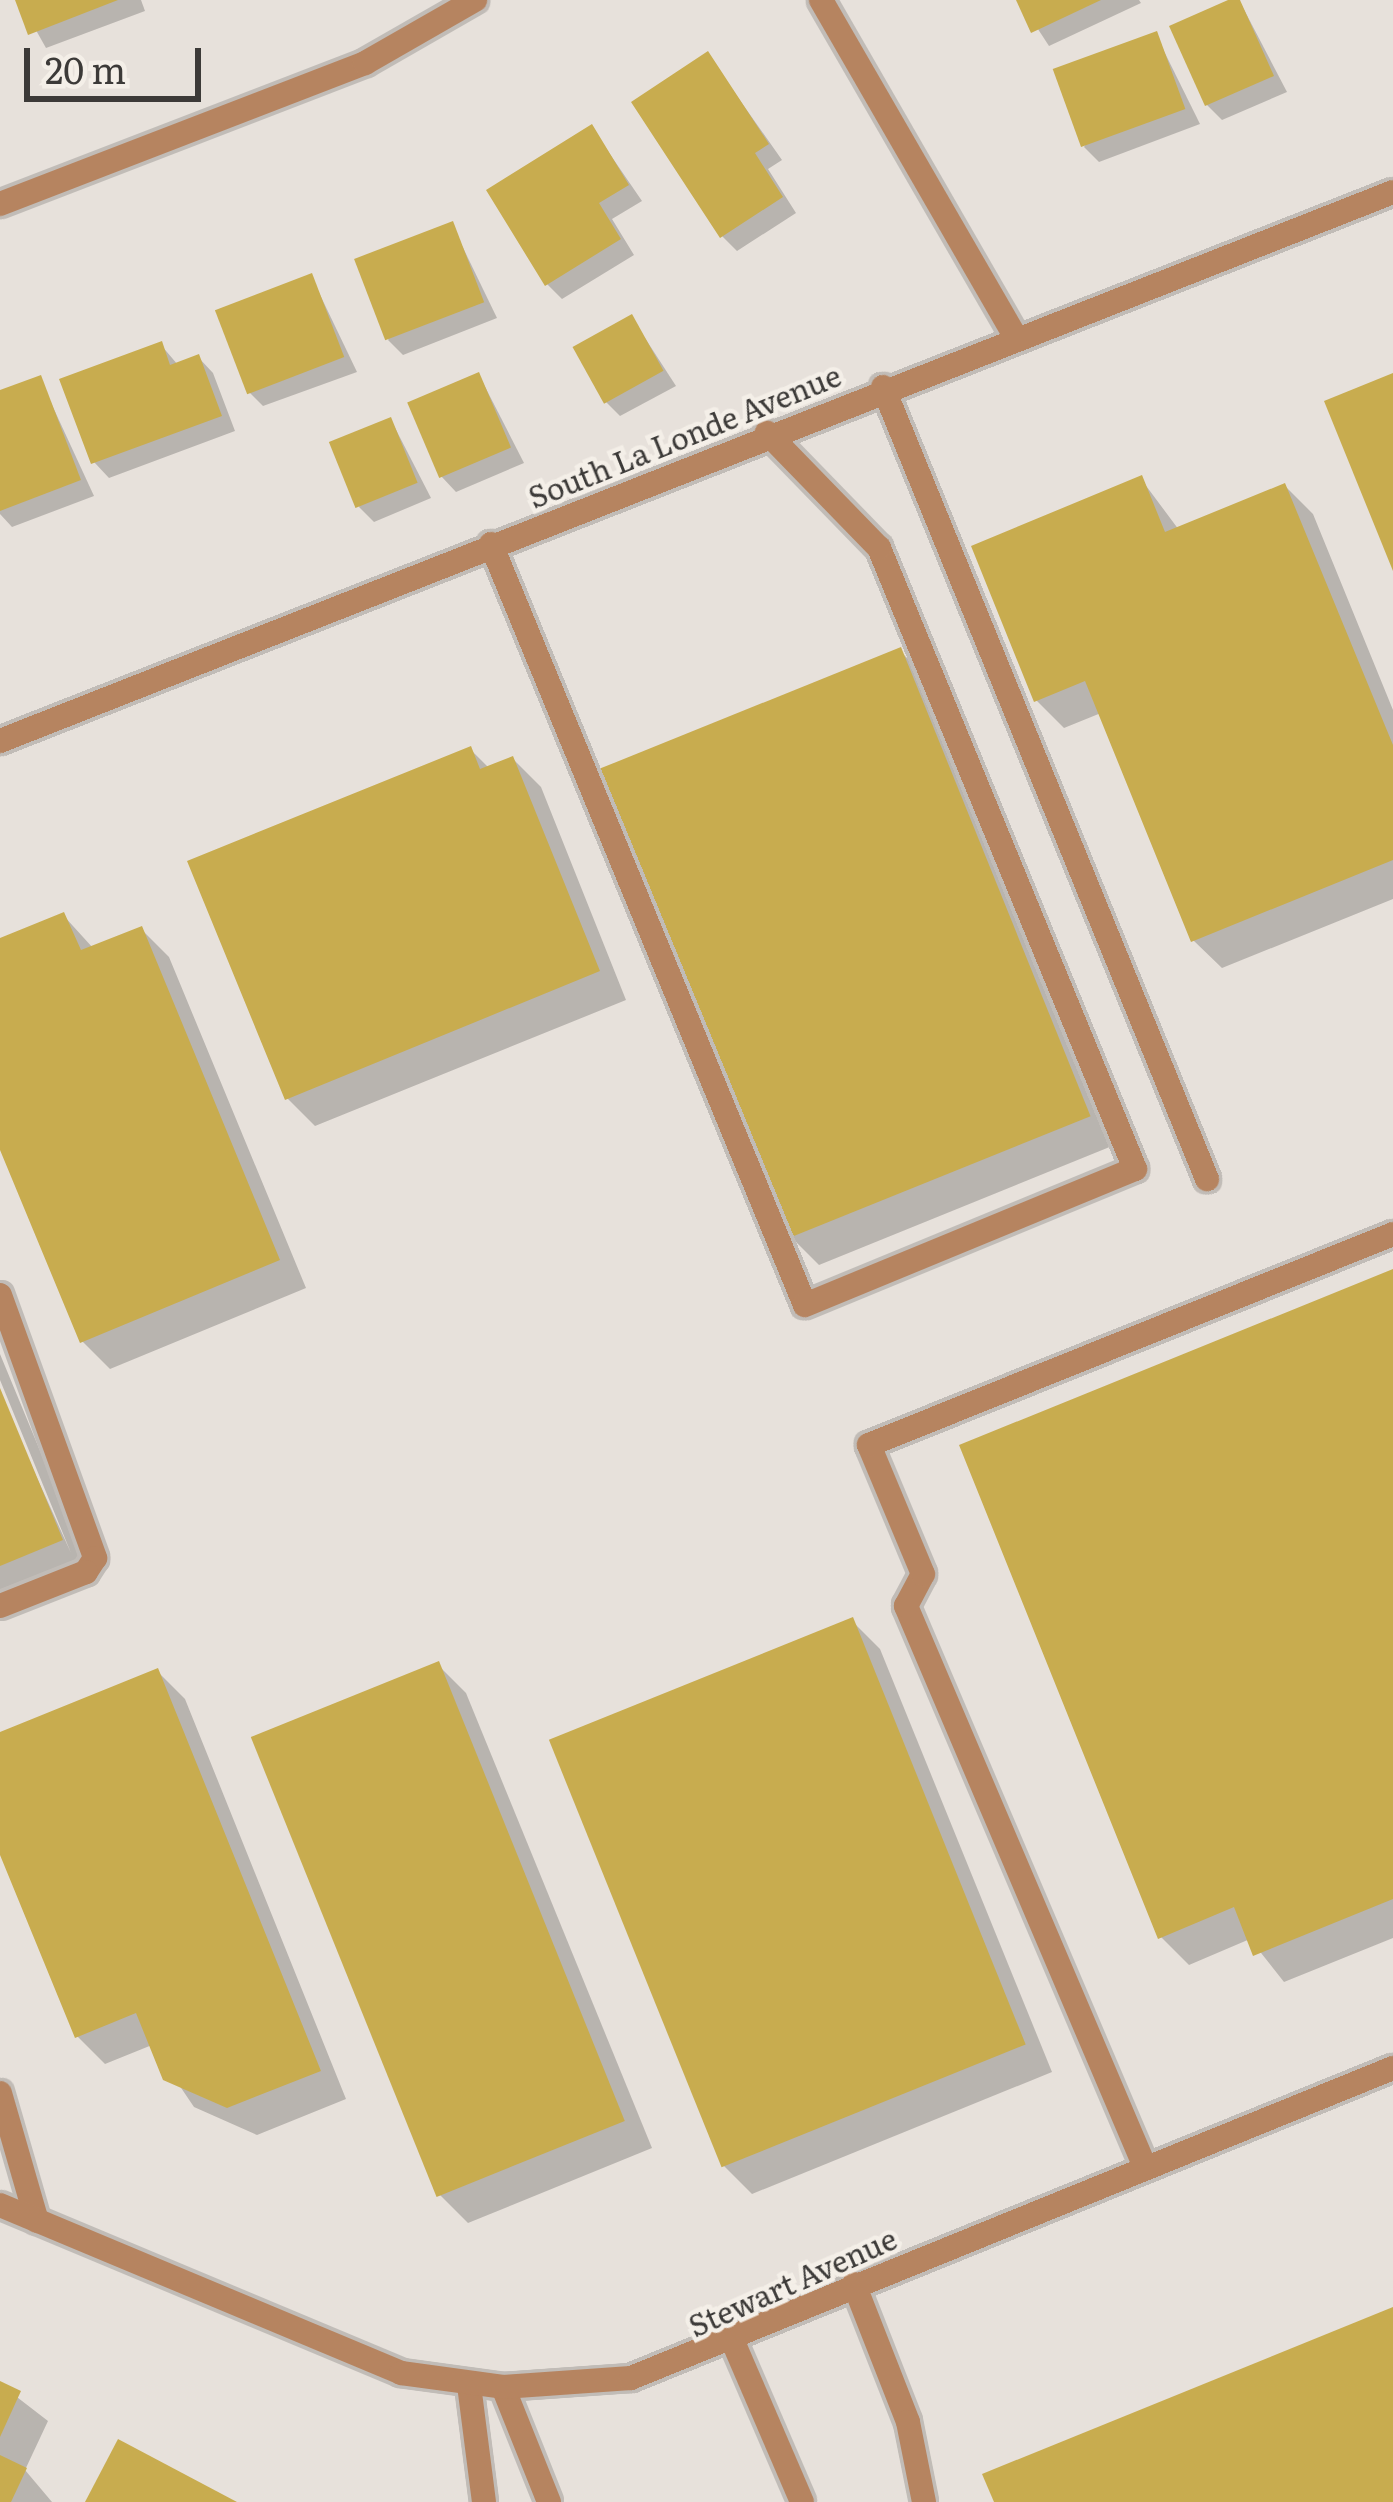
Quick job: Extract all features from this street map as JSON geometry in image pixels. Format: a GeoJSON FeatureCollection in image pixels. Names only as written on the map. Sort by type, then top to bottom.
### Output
{"type":"FeatureCollection","features":[{"type":"Feature","properties":{"kind":"street"},"geometry":{"type":"LineString","coordinates":[[0,205],[365,63],[475,0]]}},
{"type":"Feature","properties":{"kind":"street"},"geometry":{"type":"LineString","coordinates":[[821,0],[1014,334]]}},
{"type":"Feature","properties":{"kind":"street","name":"South La Londe Avenue"},"geometry":{"type":"LineString","coordinates":[[0,741],[1014,334],[1393,192]]}},
{"type":"Feature","properties":{"kind":"street"},"geometry":{"type":"LineString","coordinates":[[883,387],[1207,1179]]}},
{"type":"Feature","properties":{"kind":"street"},"geometry":{"type":"LineString","coordinates":[[491,544],[805,1305],[1135,1169],[879,548],[767,434]]}},
{"type":"Feature","properties":{"kind":"street"},"geometry":{"type":"LineString","coordinates":[[1145,2167],[906,1606],[922,1574],[869,1445],[1393,1234]]}},
{"type":"Feature","properties":{"kind":"street"},"geometry":{"type":"LineString","coordinates":[[0,1295],[95,1558],[0,1606]]}},
{"type":"Feature","properties":{"kind":"street","name":"Stewart Avenue"},"geometry":{"type":"LineString","coordinates":[[0,2205],[329,2346],[469,2385],[631,2378],[734,2344],[854,2284],[1393,2068]]}},
{"type":"Feature","properties":{"kind":"street"},"geometry":{"type":"LineString","coordinates":[[0,2093],[37,2221]]}},
{"type":"Feature","properties":{"kind":"street"},"geometry":{"type":"LineString","coordinates":[[854,2284],[908,2422],[924,2502]]}},
{"type":"Feature","properties":{"kind":"street"},"geometry":{"type":"LineString","coordinates":[[734,2344],[802,2502]]}},
{"type":"Feature","properties":{"kind":"street"},"geometry":{"type":"LineString","coordinates":[[469,2385],[484,2502]]}},
{"type":"Feature","properties":{"kind":"street"},"geometry":{"type":"LineString","coordinates":[[503,2387],[548,2502]]}},
{"type":"Feature","properties":{"kind":"building"},"geometry":{"type":"Polygon","coordinates":[[[15,0],[118,0],[28,35],[15,0]]]}},
{"type":"Feature","properties":{"kind":"building"},"geometry":{"type":"Polygon","coordinates":[[[1016,0],[1101,0],[1031,33],[1016,0]]]}},
{"type":"Feature","properties":{"kind":"building"},"geometry":{"type":"Polygon","coordinates":[[[1228,0],[1240,0],[1274,76],[1205,106],[1169,26],[1228,0]]]}},
{"type":"Feature","properties":{"kind":"building"},"geometry":{"type":"Polygon","coordinates":[[[1157,31],[1185,109],[1081,147],[1053,69],[1157,31]]]}},
{"type":"Feature","properties":{"kind":"building"},"geometry":{"type":"Polygon","coordinates":[[[708,51],[769,144],[755,153],[783,197],[720,238],[631,102],[708,51]]]}},
{"type":"Feature","properties":{"kind":"building"},"geometry":{"type":"Polygon","coordinates":[[[592,124],[629,185],[599,203],[621,239],[545,286],[486,190],[592,124]]]}},
{"type":"Feature","properties":{"kind":"building"},"geometry":{"type":"Polygon","coordinates":[[[453,221],[484,302],[385,340],[354,259],[453,221]]]}},
{"type":"Feature","properties":{"kind":"building"},"geometry":{"type":"Polygon","coordinates":[[[312,273],[344,357],[247,394],[215,310],[312,273]]]}},
{"type":"Feature","properties":{"kind":"building"},"geometry":{"type":"Polygon","coordinates":[[[632,314],[664,371],[604,404],[573,347],[632,314]]]}},
{"type":"Feature","properties":{"kind":"building"},"geometry":{"type":"Polygon","coordinates":[[[162,341],[170,365],[199,354],[222,416],[91,464],[59,379],[162,341]]]}},
{"type":"Feature","properties":{"kind":"building"},"geometry":{"type":"Polygon","coordinates":[[[479,372],[511,447],[439,478],[407,402],[479,372]]]}},
{"type":"Feature","properties":{"kind":"building"},"geometry":{"type":"Polygon","coordinates":[[[1393,373],[1393,571],[1324,401],[1393,373]]]}},
{"type":"Feature","properties":{"kind":"building"},"geometry":{"type":"Polygon","coordinates":[[[41,375],[81,480],[0,511],[0,390],[41,375]]]}},
{"type":"Feature","properties":{"kind":"building"},"geometry":{"type":"Polygon","coordinates":[[[391,417],[418,483],[355,508],[329,442],[391,417]]]}},
{"type":"Feature","properties":{"kind":"building"},"geometry":{"type":"Polygon","coordinates":[[[1142,475],[1165,532],[1285,483],[1393,745],[1393,860],[1191,942],[1085,681],[1034,702],[971,546],[1142,475]]]}},
{"type":"Feature","properties":{"kind":"building"},"geometry":{"type":"Polygon","coordinates":[[[901,647],[1091,1116],[788,1238],[599,769],[901,647]]]}},
{"type":"Feature","properties":{"kind":"building"},"geometry":{"type":"Polygon","coordinates":[[[471,746],[480,769],[513,756],[600,971],[285,1100],[187,861],[471,746]]]}},
{"type":"Feature","properties":{"kind":"building"},"geometry":{"type":"Polygon","coordinates":[[[64,912],[81,950],[142,926],[280,1260],[80,1343],[0,1150],[0,938],[64,912]]]}},
{"type":"Feature","properties":{"kind":"building"},"geometry":{"type":"Polygon","coordinates":[[[1393,1269],[1393,1899],[1253,1956],[1234,1907],[1158,1939],[959,1445],[1393,1269]]]}},
{"type":"Feature","properties":{"kind":"building"},"geometry":{"type":"Polygon","coordinates":[[[0,1388],[63,1540],[0,1566],[0,1388]]]}},
{"type":"Feature","properties":{"kind":"building"},"geometry":{"type":"Polygon","coordinates":[[[853,1617],[1026,2044],[722,2167],[549,1740],[853,1617]]]}},
{"type":"Feature","properties":{"kind":"building"},"geometry":{"type":"Polygon","coordinates":[[[439,1661],[625,2121],[437,2197],[251,1737],[439,1661]]]}},
{"type":"Feature","properties":{"kind":"building"},"geometry":{"type":"Polygon","coordinates":[[[158,1668],[321,2071],[227,2108],[163,2080],[136,2013],[75,2038],[0,1855],[0,1732],[158,1668]]]}},
{"type":"Feature","properties":{"kind":"building"},"geometry":{"type":"Polygon","coordinates":[[[1393,2307],[1393,2502],[994,2502],[982,2474],[1393,2307]]]}},
{"type":"Feature","properties":{"kind":"building"},"geometry":{"type":"Polygon","coordinates":[[[0,2381],[21,2391],[0,2437],[0,2381]]]}},
{"type":"Feature","properties":{"kind":"building"},"geometry":{"type":"Polygon","coordinates":[[[118,2439],[237,2502],[85,2502],[118,2439]]]}},
{"type":"Feature","properties":{"kind":"building"},"geometry":{"type":"Polygon","coordinates":[[[0,2455],[27,2468],[11,2502],[0,2502],[0,2455]]]}}]}
